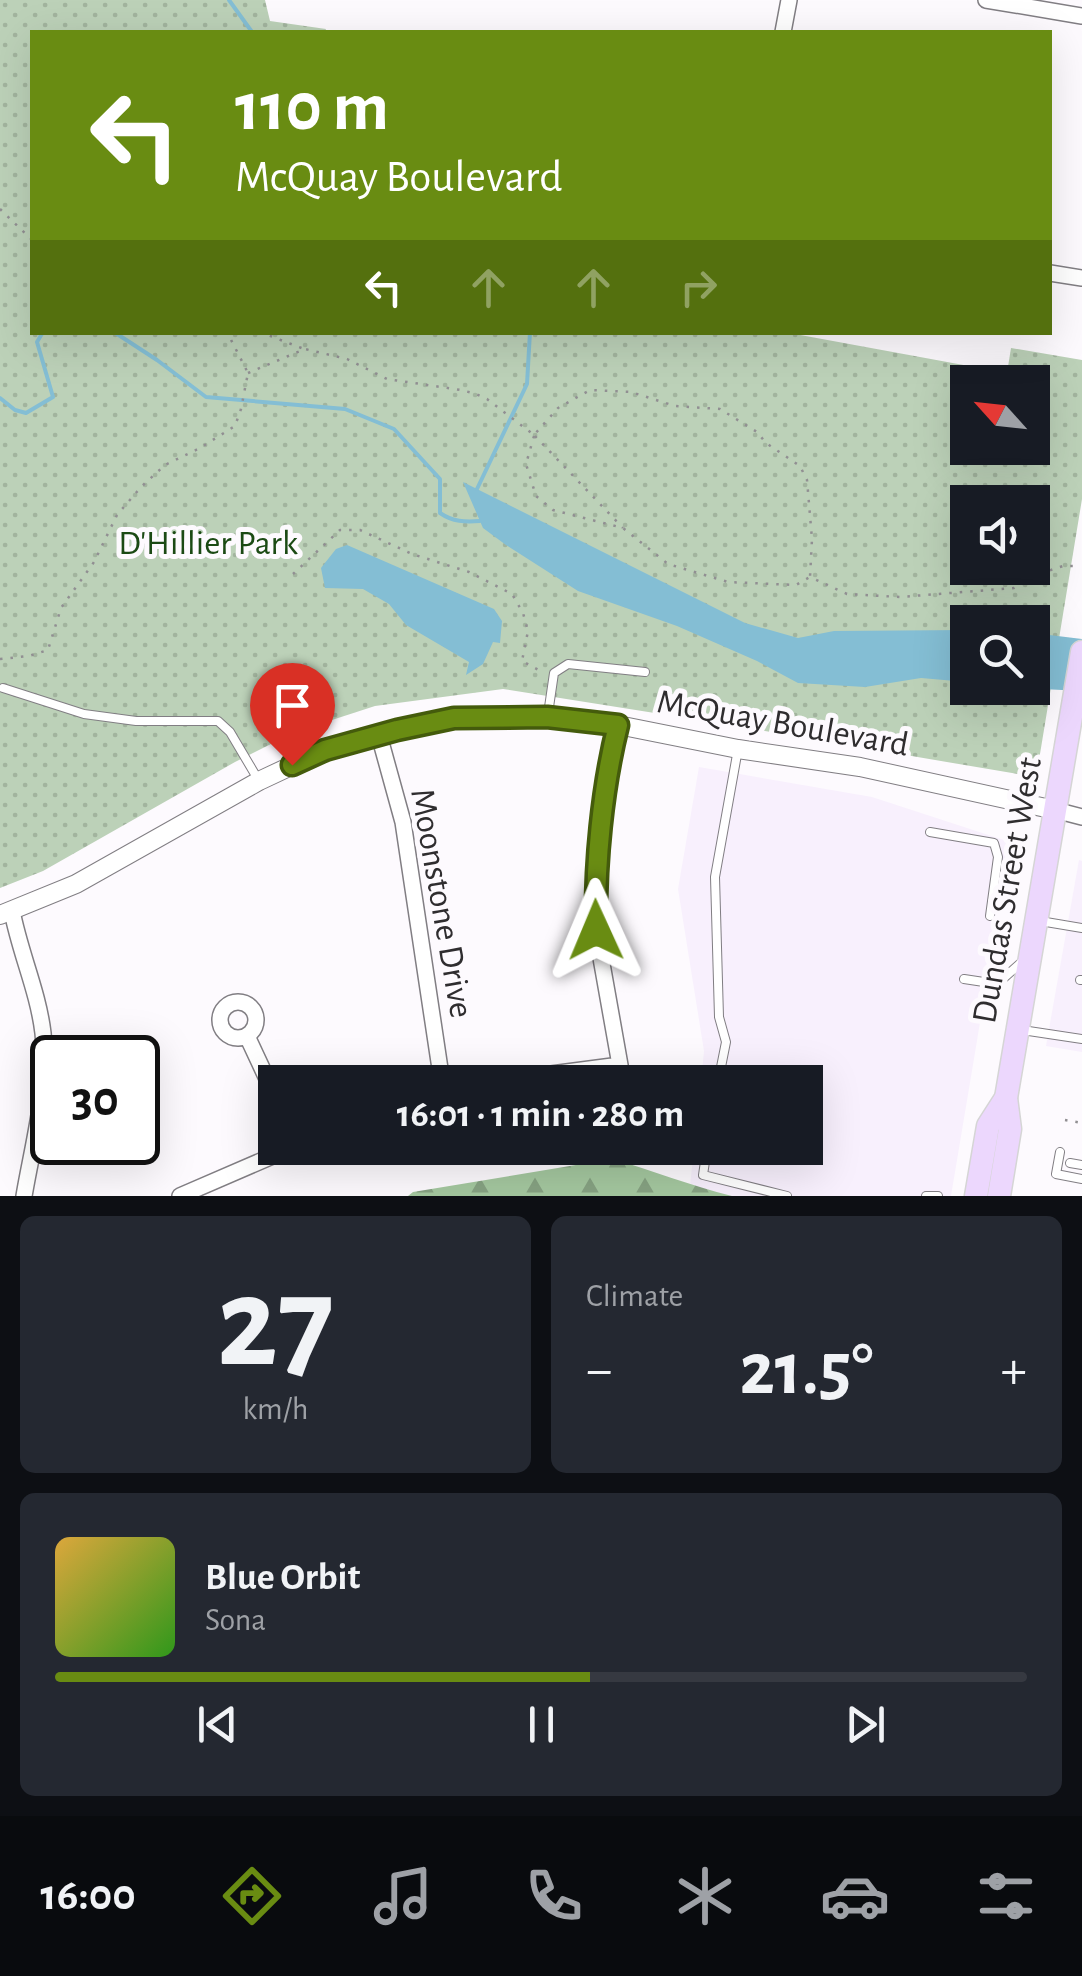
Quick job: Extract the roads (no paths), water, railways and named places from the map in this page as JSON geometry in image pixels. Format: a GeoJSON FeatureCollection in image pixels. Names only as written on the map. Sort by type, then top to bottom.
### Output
{"type":"FeatureCollection","features":[{"type":"Feature","properties":{"kind":"main road","name":"Dundas Street West"},"geometry":{"type":"LineString","coordinates":[[999,1196],[1010,1128],[1006,1098],[1056,810],[1073,760],[1082,652]]}},
{"type":"Feature","properties":{"kind":"main road","name":"Dundas Street West"},"geometry":{"type":"LineString","coordinates":[[976,1196],[988,1126],[1006,1098]]}},
{"type":"Feature","properties":{"kind":"street"},"geometry":{"type":"LineString","coordinates":[[783,30],[789,0]]}},
{"type":"Feature","properties":{"kind":"street"},"geometry":{"type":"LineString","coordinates":[[986,0],[1082,16]]}},
{"type":"Feature","properties":{"kind":"street"},"geometry":{"type":"LineString","coordinates":[[1052,273],[1082,278]]}},
{"type":"Feature","properties":{"kind":"street","name":"McQuay Boulevard"},"geometry":{"type":"LineString","coordinates":[[6,913],[76,884],[259,781],[325,750],[454,718],[547,717],[618,725],[738,749],[860,767],[1056,810]]}},
{"type":"Feature","properties":{"kind":"street"},"geometry":{"type":"LineString","coordinates":[[613,1065],[620,1064],[596,930],[595,884],[618,725]]}},
{"type":"Feature","properties":{"kind":"street","name":"Moonstone Drive"},"geometry":{"type":"LineString","coordinates":[[379,734],[403,822],[439,1065]]}},
{"type":"Feature","properties":{"kind":"street"},"geometry":{"type":"LineString","coordinates":[[1056,810],[1082,816]]}},
{"type":"Feature","properties":{"kind":"street"},"geometry":{"type":"LineString","coordinates":[[6,913],[35,994],[43,1046],[44,1073],[24,1196]]}},
{"type":"Feature","properties":{"kind":"street"},"geometry":{"type":"LineString","coordinates":[[247,1036],[261,1065]]}},
{"type":"Feature","properties":{"kind":"street"},"geometry":{"type":"LineString","coordinates":[[180,1196],[258,1162]]}},
{"type":"Feature","properties":{"kind":"lane"},"geometry":{"type":"LineString","coordinates":[[547,717],[554,672],[568,664],[645,672]]}},
{"type":"Feature","properties":{"kind":"lane"},"geometry":{"type":"LineString","coordinates":[[4,688],[84,714],[136,721],[218,721],[230,732],[259,781]]}},
{"type":"Feature","properties":{"kind":"lane"},"geometry":{"type":"LineString","coordinates":[[721,1065],[726,1042],[720,1017],[715,878],[738,749]]}},
{"type":"Feature","properties":{"kind":"lane"},"geometry":{"type":"LineString","coordinates":[[930,832],[994,843],[998,858],[990,916]]}},
{"type":"Feature","properties":{"kind":"lane"},"geometry":{"type":"LineString","coordinates":[[1036,920],[1082,928]]}},
{"type":"Feature","properties":{"kind":"lane"},"geometry":{"type":"LineString","coordinates":[[964,978],[997,984],[1030,954]]}},
{"type":"Feature","properties":{"kind":"lane"},"geometry":{"type":"LineString","coordinates":[[1017,1030],[1082,1039]]}},
{"type":"Feature","properties":{"kind":"lane"},"geometry":{"type":"LineString","coordinates":[[1060,1152],[1056,1174],[1082,1179]]}},
{"type":"Feature","properties":{"kind":"lane"},"geometry":{"type":"LineString","coordinates":[[1070,1163],[1082,1165]]}},
{"type":"Feature","properties":{"kind":"lane"},"geometry":{"type":"LineString","coordinates":[[704,1165],[703,1175],[786,1196]]}},
{"type":"Feature","properties":{"kind":"lane"},"geometry":{"type":"LineString","coordinates":[[926,1196],[938,1196]]}},
{"type":"Feature","properties":{"kind":"water"},"geometry":{"type":"Polygon","coordinates":[[[463,482],[745,623],[798,638],[834,631],[950,630],[950,681],[921,678],[865,687],[798,683],[677,626],[578,591],[483,528],[463,482]]]}},
{"type":"Feature","properties":{"kind":"water"},"geometry":{"type":"Polygon","coordinates":[[[347,545],[494,609],[502,621],[500,643],[493,642],[483,664],[466,675],[469,662],[406,625],[389,604],[363,589],[325,588],[321,568],[336,549],[347,545]]]}},
{"type":"Feature","properties":{"kind":"water"},"geometry":{"type":"Polygon","coordinates":[[[1050,635],[1082,639],[1082,691],[1050,689],[1050,635]]]}},
{"type":"Feature","properties":{"kind":"waterway"},"geometry":{"type":"LineString","coordinates":[[229,0],[251,30]]}},
{"type":"Feature","properties":{"kind":"waterway"},"geometry":{"type":"LineString","coordinates":[[0,398],[26,413],[53,397],[37,342],[41,335]]}},
{"type":"Feature","properties":{"kind":"waterway"},"geometry":{"type":"LineString","coordinates":[[119,335],[206,397],[345,409],[394,429],[440,479],[440,513],[459,521],[480,521]]}},
{"type":"Feature","properties":{"kind":"waterway"},"geometry":{"type":"LineString","coordinates":[[477,489],[527,384],[530,335]]}},
{"type":"Feature","properties":{"kind":"park label","name":"D'Hillier Park"},"geometry":{"type":"Point","coordinates":[208,542]}}]}
